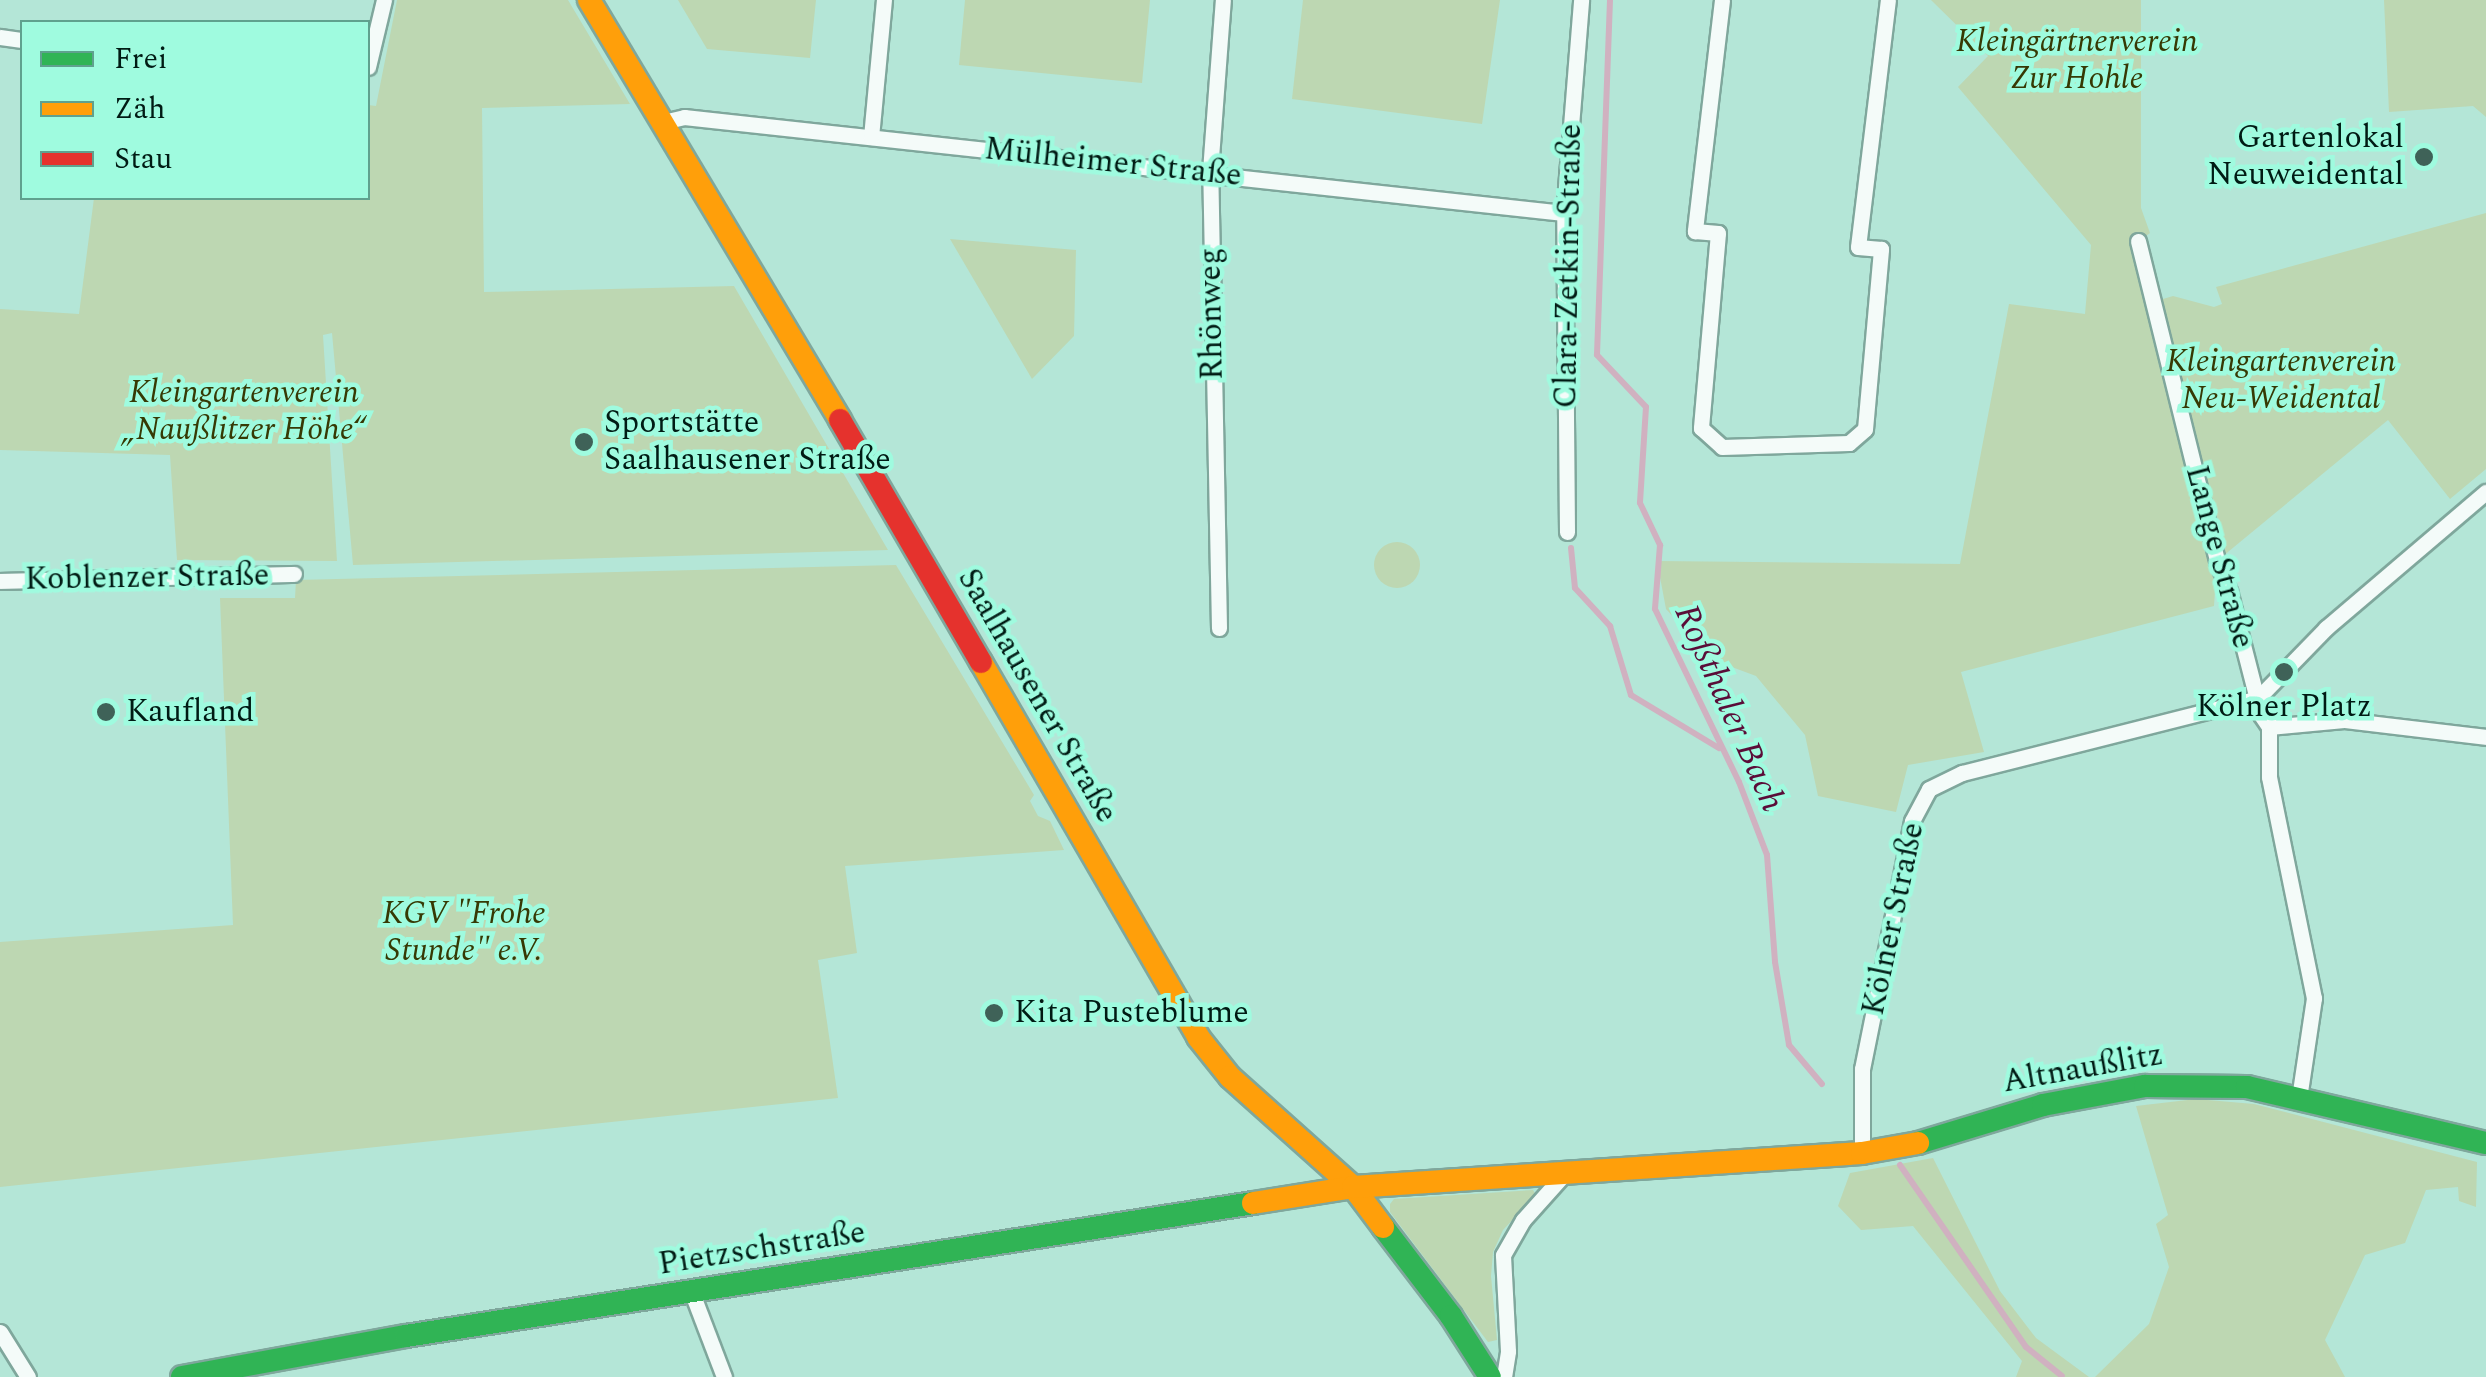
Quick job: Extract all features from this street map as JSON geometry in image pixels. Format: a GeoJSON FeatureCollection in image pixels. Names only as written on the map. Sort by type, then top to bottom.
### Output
{"type":"FeatureCollection","features":[{"type":"Feature","properties":{"kind":"street"},"geometry":{"type":"LineString","coordinates":[[370,59],[384,0]]}},
{"type":"Feature","properties":{"kind":"street","name":"Saalhausener Straße"},"geometry":{"type":"LineString","coordinates":[[589,0],[1198,1036],[1230,1076],[1353,1187],[1451,1316],[1490,1377]]}},
{"type":"Feature","properties":{"kind":"street"},"geometry":{"type":"LineString","coordinates":[[871,138],[884,0]]}},
{"type":"Feature","properties":{"kind":"street","name":"Rhönweg"},"geometry":{"type":"LineString","coordinates":[[1219,628],[1210,171],[1223,0]]}},
{"type":"Feature","properties":{"kind":"street","name":"Clara-Zetkin-Straße"},"geometry":{"type":"LineString","coordinates":[[1567,532],[1564,213],[1582,0]]}},
{"type":"Feature","properties":{"kind":"street"},"geometry":{"type":"LineString","coordinates":[[1722,0],[1695,231],[1718,233],[1701,428],[1722,447],[1848,443],[1864,429],[1881,249],[1858,247],[1888,0]]}},
{"type":"Feature","properties":{"kind":"street","name":"Mülheimer Straße"},"geometry":{"type":"LineString","coordinates":[[663,122],[684,117],[1210,171],[1564,213]]}},
{"type":"Feature","properties":{"kind":"street","name":"Lange Straße"},"geometry":{"type":"LineString","coordinates":[[2138,242],[2217,561],[2268,726]]}},
{"type":"Feature","properties":{"kind":"street"},"geometry":{"type":"LineString","coordinates":[[2258,698],[2326,628],[2486,492]]}},
{"type":"Feature","properties":{"kind":"street","name":"Koblenzer Straße"},"geometry":{"type":"LineString","coordinates":[[0,582],[294,574]]}},
{"type":"Feature","properties":{"kind":"street","name":"Kölner Straße"},"geometry":{"type":"LineString","coordinates":[[1862,1153],[1862,1069],[1912,821],[1929,789],[1962,773],[2258,698]]}},
{"type":"Feature","properties":{"kind":"street"},"geometry":{"type":"LineString","coordinates":[[2298,1098],[2314,998],[2275,813],[2268,726],[2282,729],[2344,720],[2486,737]]}},
{"type":"Feature","properties":{"kind":"street","name":"Altnaußlitz"},"geometry":{"type":"LineString","coordinates":[[1353,1187],[1862,1153],[1920,1143],[2008,1114],[2113,1090],[2196,1084],[2298,1098],[2486,1144]]}},
{"type":"Feature","properties":{"kind":"street"},"geometry":{"type":"LineString","coordinates":[[1504,1377],[1508,1351],[1503,1255],[1523,1220],[1566,1172]]}},
{"type":"Feature","properties":{"kind":"street","name":"Pietzschstraße"},"geometry":{"type":"LineString","coordinates":[[182,1377],[406,1336],[1353,1187]]}},
{"type":"Feature","properties":{"kind":"street"},"geometry":{"type":"LineString","coordinates":[[692,1293],[724,1377]]}},
{"type":"Feature","properties":{"kind":"street"},"geometry":{"type":"LineString","coordinates":[[0,1332],[28,1377]]}},
{"type":"Feature","properties":{"kind":"green space","name":"Sportstätte Saalhausener Straße"},"geometry":{"type":"Polygon","coordinates":[[[397,0],[568,0],[630,104],[482,108],[484,292],[734,286],[888,550],[353,565],[332,333],[323,335],[337,561],[177,560],[170,455],[0,450],[0,309],[79,314],[94,200],[370,200],[370,105],[376,106],[397,0]]]}},
{"type":"Feature","properties":{"kind":"green space"},"geometry":{"type":"Polygon","coordinates":[[[678,0],[816,0],[810,58],[707,49],[678,0]]]}},
{"type":"Feature","properties":{"kind":"green space"},"geometry":{"type":"Polygon","coordinates":[[[965,0],[1150,0],[1142,83],[959,65],[965,0]]]}},
{"type":"Feature","properties":{"kind":"green space"},"geometry":{"type":"Polygon","coordinates":[[[1303,0],[1500,0],[1482,124],[1292,99],[1303,0]]]}},
{"type":"Feature","properties":{"kind":"green space"},"geometry":{"type":"Polygon","coordinates":[[[1931,0],[2141,0],[2141,208],[2150,233],[2138,242],[2153,302],[2173,296],[2214,307],[2222,304],[2216,287],[2486,213],[2486,469],[2450,499],[2388,420],[2217,561],[2214,606],[1961,672],[1984,752],[1908,765],[1896,812],[1818,796],[1805,735],[1756,676],[1713,660],[1666,609],[1657,561],[1960,564],[2009,304],[2085,314],[2091,245],[1958,87],[1988,56],[1931,0]]]}},
{"type":"Feature","properties":{"kind":"green space"},"geometry":{"type":"Polygon","coordinates":[[[2384,0],[2486,0],[2486,117],[2473,106],[2389,112],[2384,0]]]}},
{"type":"Feature","properties":{"kind":"green space"},"geometry":{"type":"Polygon","coordinates":[[[950,239],[1076,250],[1074,336],[1032,379],[950,239]]]}},
{"type":"Feature","properties":{"kind":"green space"},"geometry":{"type":"Polygon","coordinates":[[[1397,542],[1413,549],[1420,565],[1413,581],[1397,588],[1381,581],[1374,565],[1381,549],[1397,542]]]}},
{"type":"Feature","properties":{"kind":"green space","name":"KGV \"Frohe Stunde\" e.V."},"geometry":{"type":"Polygon","coordinates":[[[896,565],[1034,795],[1030,801],[1038,816],[1050,821],[1064,850],[845,866],[857,953],[818,960],[838,1098],[0,1187],[0,942],[233,925],[220,598],[295,598],[296,580],[896,565]]]}},
{"type":"Feature","properties":{"kind":"green space"},"geometry":{"type":"Polygon","coordinates":[[[2196,1099],[2254,1104],[2477,1162],[2476,1207],[2459,1201],[2458,1187],[2426,1190],[2405,1243],[2365,1255],[2325,1340],[2345,1377],[2095,1377],[2149,1324],[2169,1267],[2156,1224],[2168,1215],[2136,1106],[2196,1099]]]}},
{"type":"Feature","properties":{"kind":"green space"},"geometry":{"type":"Polygon","coordinates":[[[1933,1158],[2000,1291],[2036,1338],[2089,1377],[2016,1377],[2022,1361],[1913,1226],[1861,1230],[1838,1206],[1850,1173],[1933,1158]]]}},
{"type":"Feature","properties":{"kind":"green space"},"geometry":{"type":"Polygon","coordinates":[[[1533,1190],[1536,1195],[1503,1230],[1493,1252],[1491,1276],[1497,1340],[1488,1342],[1390,1212],[1390,1204],[1394,1199],[1533,1190]]]}},
{"type":"Feature","properties":{"kind":"waterway","name":"Roßthaler Bach"},"geometry":{"type":"LineString","coordinates":[[1610,0],[1597,355],[1646,407],[1640,503],[1660,545],[1655,609],[1739,782],[1767,855],[1775,962],[1789,1045],[1822,1084]]}},
{"type":"Feature","properties":{"kind":"waterway"},"geometry":{"type":"LineString","coordinates":[[1571,548],[1575,588],[1610,626],[1631,695],[1719,748]]}},
{"type":"Feature","properties":{"kind":"waterway","name":"Roßthaler Bach"},"geometry":{"type":"LineString","coordinates":[[1900,1165],[2026,1347],[2062,1376]]}},
{"type":"Feature","properties":{"kind":"traffic: fast"},"geometry":{"type":"LineString","coordinates":[[1918,1143],[2043,1105],[2145,1086],[2247,1087],[2486,1143]]}},
{"type":"Feature","properties":{"kind":"traffic: fast"},"geometry":{"type":"LineString","coordinates":[[182,1377],[406,1336],[1253,1203]]}},
{"type":"Feature","properties":{"kind":"traffic: fast"},"geometry":{"type":"LineString","coordinates":[[1383,1227],[1451,1316],[1490,1377]]}},
{"type":"Feature","properties":{"kind":"traffic: slow"},"geometry":{"type":"LineString","coordinates":[[589,0],[840,420]]}},
{"type":"Feature","properties":{"kind":"traffic: slow"},"geometry":{"type":"LineString","coordinates":[[981,662],[1198,1037],[1230,1077],[1353,1187],[1383,1227]]}},
{"type":"Feature","properties":{"kind":"traffic: slow"},"geometry":{"type":"LineString","coordinates":[[1253,1203],[1353,1187],[1862,1153],[1918,1143]]}},
{"type":"Feature","properties":{"kind":"traffic: jam"},"geometry":{"type":"LineString","coordinates":[[840,420],[981,662]]}},
{"type":"Feature","properties":{"kind":"place","name":"Gartenlokal Neuweidental"},"geometry":{"type":"Point","coordinates":[2424,157]}},
{"type":"Feature","properties":{"kind":"place","name":"Sportstätte Saalhausener Straße"},"geometry":{"type":"Point","coordinates":[584,442]}},
{"type":"Feature","properties":{"kind":"place","name":"Kölner Platz"},"geometry":{"type":"Point","coordinates":[2284,672]}},
{"type":"Feature","properties":{"kind":"place","name":"Kaufland"},"geometry":{"type":"Point","coordinates":[106,712]}},
{"type":"Feature","properties":{"kind":"place","name":"Kita Pusteblume"},"geometry":{"type":"Point","coordinates":[994,1013]}},
{"type":"Feature","properties":{"kind":"park label","name":"Kleingärtnerverein Zur Hohle"},"geometry":{"type":"Point","coordinates":[2077,62]}},
{"type":"Feature","properties":{"kind":"park label","name":"Kleingartenverein Neu-Weidental"},"geometry":{"type":"Point","coordinates":[2281,382]}},
{"type":"Feature","properties":{"kind":"park label","name":"Kleingartenverein „Naußlitzer Höhe“"},"geometry":{"type":"Point","coordinates":[244,412]}}]}
